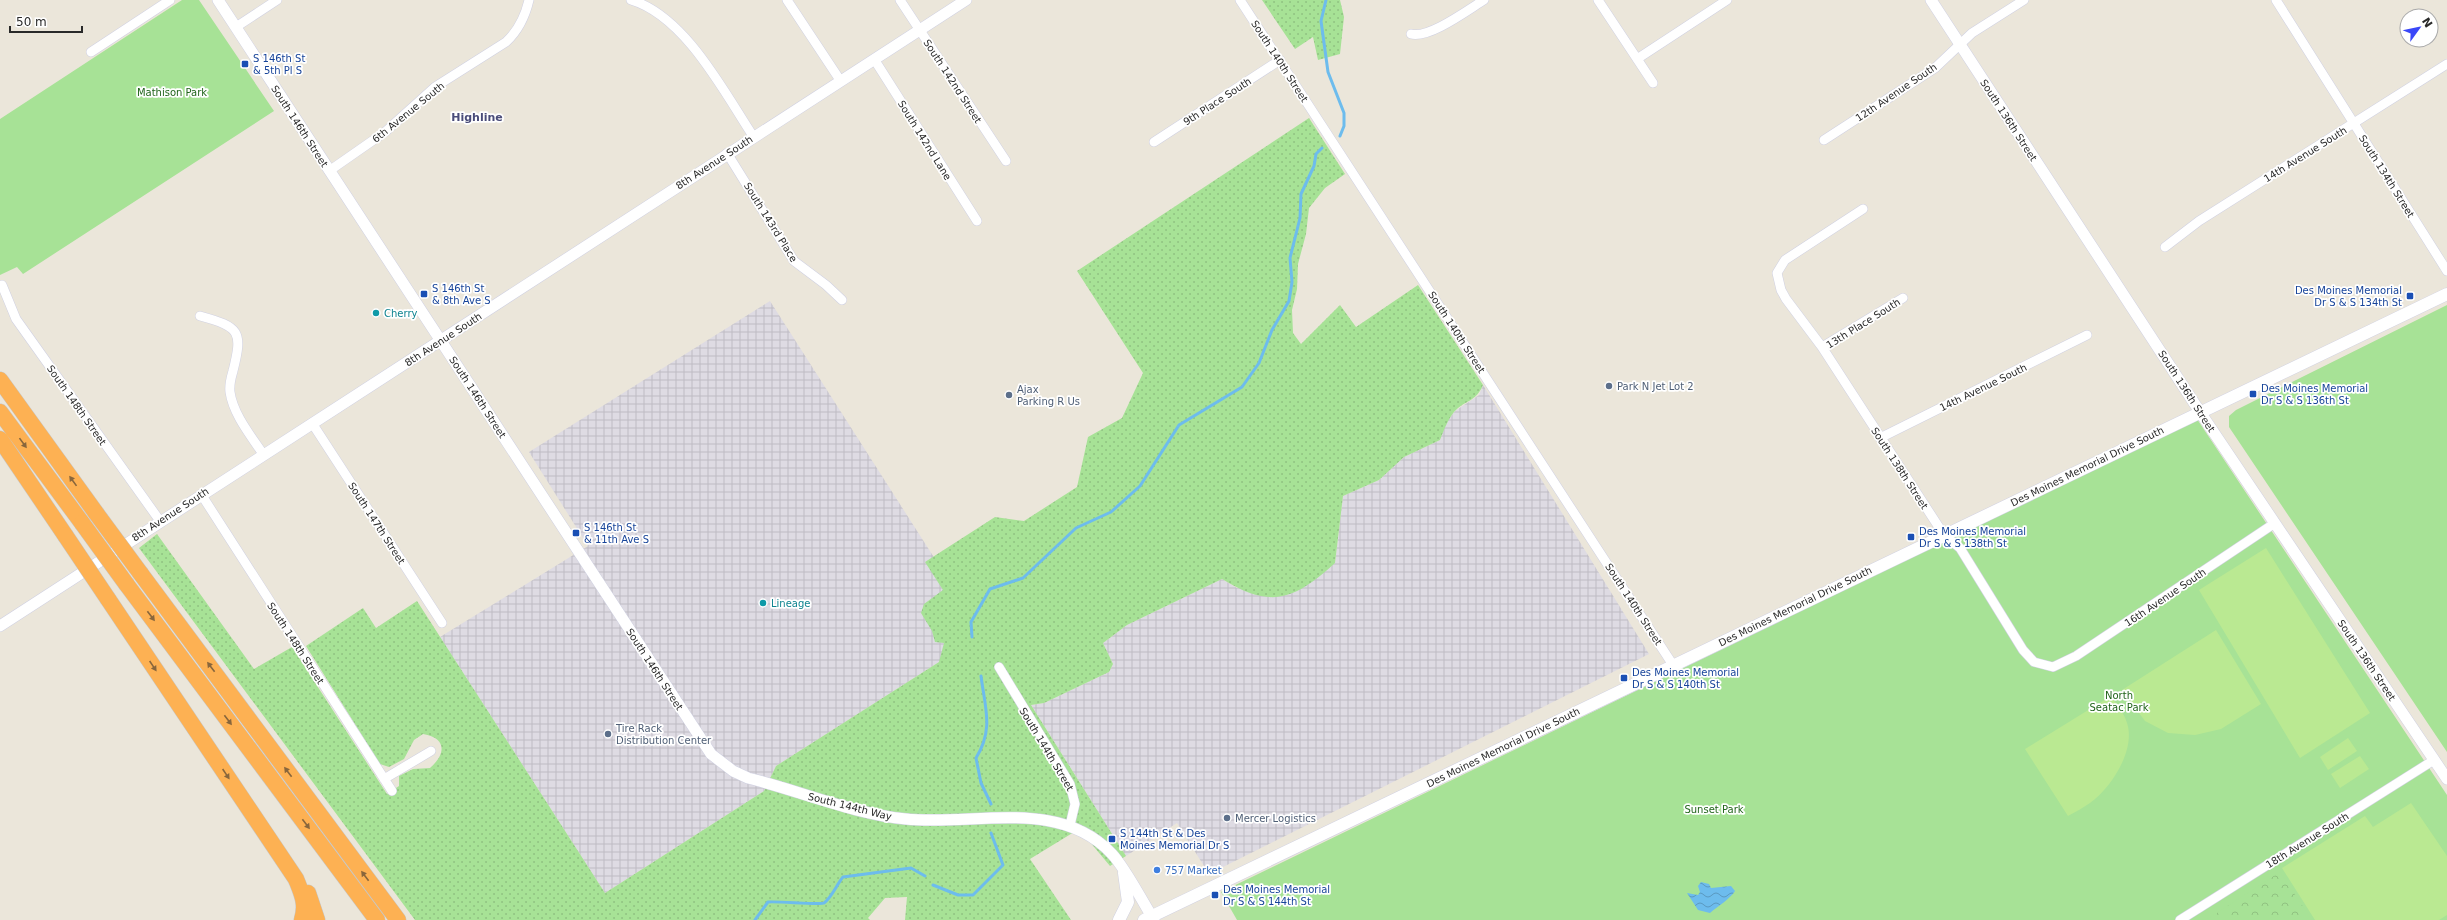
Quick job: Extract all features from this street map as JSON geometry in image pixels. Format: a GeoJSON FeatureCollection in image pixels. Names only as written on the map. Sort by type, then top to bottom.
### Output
{"type":"FeatureCollection","features":[{"type":"Feature","properties":{"kind":"highway"},"geometry":{"type":"LineString","coordinates":[[0,380],[141,574],[393,914]]}},
{"type":"Feature","properties":{"kind":"highway"},"geometry":{"type":"LineString","coordinates":[[0,412],[377,920]]}},
{"type":"Feature","properties":{"kind":"highway"},"geometry":{"type":"LineString","coordinates":[[0,439],[296,879],[304,898],[305,911],[302,920]]}},
{"type":"Feature","properties":{"kind":"highway"},"geometry":{"type":"LineString","coordinates":[[268,836],[292,864],[305,886],[317,920]]}},
{"type":"Feature","properties":{"kind":"main road","name":"Des Moines Memorial Drive South"},"geometry":{"type":"LineString","coordinates":[[1150,919],[1673,665],[2447,294]]}},
{"type":"Feature","properties":{"kind":"main road"},"geometry":{"type":"LineString","coordinates":[[1119,920],[1128,902],[1124,873]]}},
{"type":"Feature","properties":{"kind":"street"},"geometry":{"type":"LineString","coordinates":[[90,52],[170,0]]}},
{"type":"Feature","properties":{"kind":"street","name":"South 146th Street"},"geometry":{"type":"LineString","coordinates":[[218,0],[711,754]]}},
{"type":"Feature","properties":{"kind":"street"},"geometry":{"type":"LineString","coordinates":[[236,27],[277,0]]}},
{"type":"Feature","properties":{"kind":"street","name":"6th Avenue South"},"geometry":{"type":"LineString","coordinates":[[330,171],[385,132],[435,87],[506,42],[516,33],[523,20],[529,0]]}},
{"type":"Feature","properties":{"kind":"street"},"geometry":{"type":"LineString","coordinates":[[631,0],[667,20],[684,35],[700,56],[753,136]]}},
{"type":"Feature","properties":{"kind":"street"},"geometry":{"type":"LineString","coordinates":[[787,0],[840,80]]}},
{"type":"Feature","properties":{"kind":"street","name":"South 142nd Street"},"geometry":{"type":"LineString","coordinates":[[900,0],[1006,161]]}},
{"type":"Feature","properties":{"kind":"street","name":"8th Avenue South"},"geometry":{"type":"LineString","coordinates":[[0,626],[160,520],[966,0]]}},
{"type":"Feature","properties":{"kind":"street","name":"South 140th Street"},"geometry":{"type":"LineString","coordinates":[[1240,0],[1673,665]]}},
{"type":"Feature","properties":{"kind":"street"},"geometry":{"type":"LineString","coordinates":[[1412,34],[1421,34],[1438,28],[1484,0]]}},
{"type":"Feature","properties":{"kind":"street"},"geometry":{"type":"LineString","coordinates":[[1598,0],[1653,83]]}},
{"type":"Feature","properties":{"kind":"street"},"geometry":{"type":"LineString","coordinates":[[1637,59],[1727,0]]}},
{"type":"Feature","properties":{"kind":"street","name":"South 136th Street"},"geometry":{"type":"LineString","coordinates":[[1931,0],[2200,412],[2447,779]]}},
{"type":"Feature","properties":{"kind":"street","name":"12th Avenue South"},"geometry":{"type":"LineString","coordinates":[[1824,140],[1935,68],[1972,33],[2024,0]]}},
{"type":"Feature","properties":{"kind":"street","name":"South 134th Street"},"geometry":{"type":"LineString","coordinates":[[2276,0],[2447,271]]}},
{"type":"Feature","properties":{"kind":"street","name":"South 142nd Lane"},"geometry":{"type":"LineString","coordinates":[[874,59],[977,221]]}},
{"type":"Feature","properties":{"kind":"street","name":"9th Place South"},"geometry":{"type":"LineString","coordinates":[[1154,142],[1280,60]]}},
{"type":"Feature","properties":{"kind":"street","name":"14th Avenue South"},"geometry":{"type":"LineString","coordinates":[[2165,247],[2199,221],[2447,64]]}},
{"type":"Feature","properties":{"kind":"street","name":"South 143rd Place"},"geometry":{"type":"LineString","coordinates":[[727,153],[794,261],[842,300]]}},
{"type":"Feature","properties":{"kind":"street","name":"South 138th Street"},"geometry":{"type":"LineString","coordinates":[[1863,209],[1785,260],[1777,273],[1778,283],[1786,299],[1822,348],[1944,535],[1960,548],[2028,656],[2040,665],[2053,667]]}},
{"type":"Feature","properties":{"kind":"street","name":"South 148th Street"},"geometry":{"type":"LineString","coordinates":[[2,285],[16,319],[160,520]]}},
{"type":"Feature","properties":{"kind":"street","name":"13th Place South"},"geometry":{"type":"LineString","coordinates":[[1822,348],[1904,298]]}},
{"type":"Feature","properties":{"kind":"street"},"geometry":{"type":"LineString","coordinates":[[200,316],[223,322],[234,330],[238,336],[239,343],[229,385],[230,394],[241,420],[262,454]]}},
{"type":"Feature","properties":{"kind":"street","name":"14th Avenue South"},"geometry":{"type":"LineString","coordinates":[[1880,438],[2087,335]]}},
{"type":"Feature","properties":{"kind":"street","name":"South 147th Street"},"geometry":{"type":"LineString","coordinates":[[312,423],[442,623]]}},
{"type":"Feature","properties":{"kind":"street","name":"South 148th Street"},"geometry":{"type":"LineString","coordinates":[[202,494],[392,792]]}},
{"type":"Feature","properties":{"kind":"street","name":"16th Avenue South"},"geometry":{"type":"LineString","coordinates":[[2053,667],[2076,656],[2275,523]]}},
{"type":"Feature","properties":{"kind":"street","name":"South 144th Street"},"geometry":{"type":"LineString","coordinates":[[998,667],[1070,784],[1075,804],[1070,826]]}},
{"type":"Feature","properties":{"kind":"street"},"geometry":{"type":"LineString","coordinates":[[384,779],[430,751]]}},
{"type":"Feature","properties":{"kind":"street","name":"South 144th Way"},"geometry":{"type":"LineString","coordinates":[[711,754],[732,771],[748,778],[882,816],[924,820],[1031,818],[1070,826]]}},
{"type":"Feature","properties":{"kind":"street","name":"18th Avenue South"},"geometry":{"type":"LineString","coordinates":[[2180,920],[2434,760]]}},
{"type":"Feature","properties":{"kind":"street"},"geometry":{"type":"LineString","coordinates":[[1070,826],[1100,843],[1113,855],[1150,919]]}},
{"type":"Feature","properties":{"kind":"shaded area"},"geometry":{"type":"Polygon","coordinates":[[[770,301],[983,634],[776,766],[764,791],[605,893],[440,637],[588,546],[529,452],[770,301]]]}},
{"type":"Feature","properties":{"kind":"shaded area"},"geometry":{"type":"Polygon","coordinates":[[[1483,385],[1649,654],[1209,874],[1177,823],[1126,856],[1031,705],[1044,703],[1109,672],[1113,664],[1103,643],[1127,625],[1222,579],[1237,588],[1335,563],[1343,496],[1379,480],[1404,457],[1440,440],[1445,424],[1455,411],[1479,395],[1483,385]]]}},
{"type":"Feature","properties":{"kind":"green space","name":"Mathison Park"},"geometry":{"type":"Polygon","coordinates":[[[182,0],[199,0],[274,111],[23,274],[17,267],[0,275],[0,119],[182,0]]]}},
{"type":"Feature","properties":{"kind":"green space"},"geometry":{"type":"Polygon","coordinates":[[[1262,0],[1340,0],[1344,17],[1340,54],[1318,60],[1313,37],[1295,49],[1262,0]]]}},
{"type":"Feature","properties":{"kind":"green space"},"geometry":{"type":"Polygon","coordinates":[[[1309,118],[1345,174],[1325,188],[1309,208],[1306,234],[1298,264],[1297,289],[1292,310],[1293,333],[1301,344],[1340,305],[1356,327],[1418,285],[1483,385],[1474,398],[1454,412],[1440,440],[1404,457],[1379,480],[1343,496],[1335,563],[1308,585],[1295,592],[1282,596],[1269,597],[1255,595],[1222,579],[1127,625],[1103,643],[1113,664],[1109,672],[1044,703],[1031,705],[1126,856],[1110,866],[1079,829],[1030,859],[1071,920],[905,920],[907,897],[885,898],[868,918],[870,920],[415,920],[139,548],[157,534],[254,669],[292,647],[387,794],[399,786],[399,776],[413,769],[430,768],[435,763],[441,752],[442,747],[440,743],[431,736],[423,734],[414,740],[404,759],[389,767],[380,764],[306,646],[363,608],[376,628],[417,601],[605,893],[764,791],[776,766],[939,662],[944,643],[935,642],[932,631],[921,613],[924,604],[943,590],[925,562],[995,517],[1024,521],[1077,487],[1088,437],[1122,418],[1143,373],[1077,271],[1309,118]]]}},
{"type":"Feature","properties":{"kind":"green space"},"geometry":{"type":"Polygon","coordinates":[[[2447,305],[2447,752],[2229,427],[2229,416],[2236,410],[2447,305]]]}},
{"type":"Feature","properties":{"kind":"green space","name":"North Seatac Park"},"geometry":{"type":"Polygon","coordinates":[[[2197,419],[2447,795],[2447,920],[2312,920],[2280,872],[2206,920],[1237,920],[1221,892],[2197,419]]]}},
{"type":"Feature","properties":{"kind":"green space"},"geometry":{"type":"Polygon","coordinates":[[[2266,548],[2370,713],[2300,758],[2199,590],[2266,548]]]}},
{"type":"Feature","properties":{"kind":"green space"},"geometry":{"type":"Polygon","coordinates":[[[2216,630],[2261,704],[2221,729],[2195,735],[2168,733],[2145,721],[2122,690],[2216,630]]]}},
{"type":"Feature","properties":{"kind":"green space"},"geometry":{"type":"Polygon","coordinates":[[[2111,696],[2118,705],[2127,723],[2129,734],[2125,756],[2120,768],[2106,788],[2087,805],[2068,816],[2025,749],[2111,696]]]}},
{"type":"Feature","properties":{"kind":"green space"},"geometry":{"type":"Polygon","coordinates":[[[2348,738],[2357,751],[2328,770],[2320,757],[2348,738]]]}},
{"type":"Feature","properties":{"kind":"green space"},"geometry":{"type":"Polygon","coordinates":[[[2360,756],[2369,769],[2340,788],[2331,774],[2360,756]]]}},
{"type":"Feature","properties":{"kind":"green space"},"geometry":{"type":"Polygon","coordinates":[[[2411,803],[2447,856],[2447,915],[2439,920],[2315,920],[2282,868],[2365,816],[2373,827],[2411,803]]]}},
{"type":"Feature","properties":{"kind":"green space"},"geometry":{"type":"Polygon","coordinates":[[[2280,865],[2319,920],[2195,920],[2280,865]]]}},
{"type":"Feature","properties":{"kind":"water"},"geometry":{"type":"Polygon","coordinates":[[[1701,882],[1709,884],[1711,888],[1731,886],[1735,891],[1710,913],[1698,910],[1687,893],[1698,895],[1700,892],[1698,886],[1701,882]]]}},
{"type":"Feature","properties":{"kind":"waterway"},"geometry":{"type":"LineString","coordinates":[[1326,0],[1321,21],[1328,72],[1344,113],[1344,126],[1340,136]]}},
{"type":"Feature","properties":{"kind":"waterway"},"geometry":{"type":"LineString","coordinates":[[972,637],[971,622],[990,589],[1023,578],[1076,528],[1111,512],[1140,486],[1179,425],[1242,387],[1259,363],[1272,330],[1289,301],[1292,282],[1290,258],[1300,218],[1301,194],[1314,166],[1316,154],[1322,148]]}},
{"type":"Feature","properties":{"kind":"waterway"},"geometry":{"type":"LineString","coordinates":[[981,676],[986,708],[987,728],[982,747],[976,758],[981,783],[991,804]]}},
{"type":"Feature","properties":{"kind":"waterway"},"geometry":{"type":"LineString","coordinates":[[933,885],[958,895],[973,895],[1003,865],[991,833]]}},
{"type":"Feature","properties":{"kind":"waterway"},"geometry":{"type":"LineString","coordinates":[[755,920],[768,902],[824,903],[830,897],[843,877],[911,868],[925,876]]}},
{"type":"Feature","properties":{"kind":"place","name":"S 146th St & 5th Pl S"},"geometry":{"type":"Point","coordinates":[245,64]}},
{"type":"Feature","properties":{"kind":"place","name":"S 146th St & 8th Ave S"},"geometry":{"type":"Point","coordinates":[424,294]}},
{"type":"Feature","properties":{"kind":"place","name":"Des Moines Memorial Dr S & S 134th St"},"geometry":{"type":"Point","coordinates":[2410,296]}},
{"type":"Feature","properties":{"kind":"place","name":"Cherry"},"geometry":{"type":"Point","coordinates":[376,313]}},
{"type":"Feature","properties":{"kind":"place","name":"Park N Jet Lot 2"},"geometry":{"type":"Point","coordinates":[1609,386]}},
{"type":"Feature","properties":{"kind":"place","name":"Des Moines Memorial Dr S & S 136th St"},"geometry":{"type":"Point","coordinates":[2253,394]}},
{"type":"Feature","properties":{"kind":"place","name":"Ajax Parking R Us"},"geometry":{"type":"Point","coordinates":[1009,395]}},
{"type":"Feature","properties":{"kind":"place","name":"S 146th St & 11th Ave S"},"geometry":{"type":"Point","coordinates":[576,533]}},
{"type":"Feature","properties":{"kind":"place","name":"Des Moines Memorial Dr S & S 138th St"},"geometry":{"type":"Point","coordinates":[1911,537]}},
{"type":"Feature","properties":{"kind":"place","name":"Lineage"},"geometry":{"type":"Point","coordinates":[763,603]}},
{"type":"Feature","properties":{"kind":"place","name":"Des Moines Memorial Dr S & S 140th St"},"geometry":{"type":"Point","coordinates":[1624,678]}},
{"type":"Feature","properties":{"kind":"place","name":"Tire Rack Distribution Center"},"geometry":{"type":"Point","coordinates":[608,734]}},
{"type":"Feature","properties":{"kind":"place","name":"Mercer Logistics"},"geometry":{"type":"Point","coordinates":[1227,818]}},
{"type":"Feature","properties":{"kind":"place","name":"S 144th St & Des Moines Memorial Dr S"},"geometry":{"type":"Point","coordinates":[1112,839]}},
{"type":"Feature","properties":{"kind":"place","name":"757 Market"},"geometry":{"type":"Point","coordinates":[1157,870]}},
{"type":"Feature","properties":{"kind":"place","name":"Des Moines Memorial Dr S & S 144th St"},"geometry":{"type":"Point","coordinates":[1215,895]}},
{"type":"Feature","properties":{"kind":"district","name":"Highline"},"geometry":{"type":"Point","coordinates":[477,117]}},
{"type":"Feature","properties":{"kind":"park label","name":"Sunset Park"},"geometry":{"type":"Point","coordinates":[1714,809]}}]}
